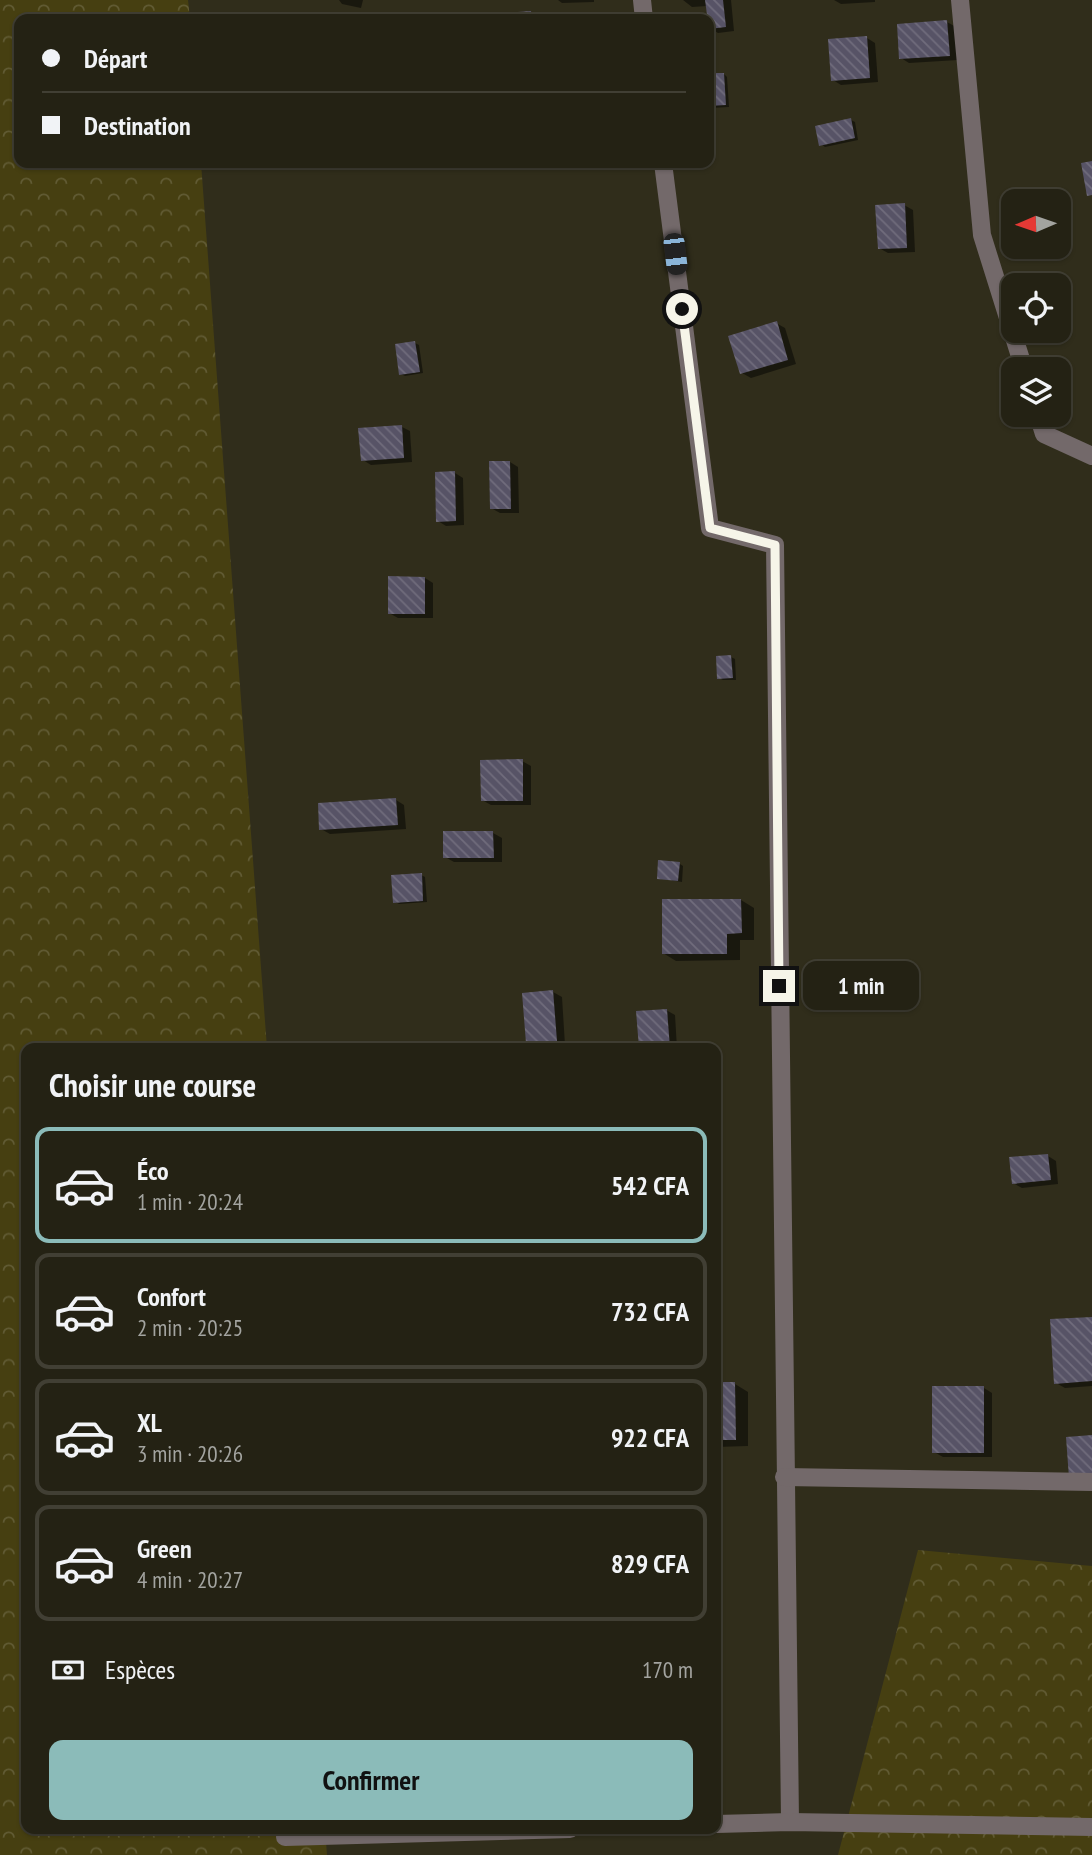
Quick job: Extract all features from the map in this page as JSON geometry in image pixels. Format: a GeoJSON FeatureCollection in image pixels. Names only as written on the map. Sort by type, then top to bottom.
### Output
{"type":"FeatureCollection","features":[{"type":"Feature","properties":{"kind":"street"},"geometry":{"type":"LineString","coordinates":[[960,0],[982,235],[1020,357]]}},
{"type":"Feature","properties":{"kind":"street"},"geometry":{"type":"LineString","coordinates":[[664,168],[710,528],[775,545],[790,1822]]}},
{"type":"Feature","properties":{"kind":"street"},"geometry":{"type":"LineString","coordinates":[[1042,427],[1044,434],[1092,456]]}},
{"type":"Feature","properties":{"kind":"street"},"geometry":{"type":"LineString","coordinates":[[784,1477],[1092,1482]]}},
{"type":"Feature","properties":{"kind":"street"},"geometry":{"type":"LineString","coordinates":[[721,1824],[790,1822],[1092,1827]]}},
{"type":"Feature","properties":{"kind":"street"},"geometry":{"type":"LineString","coordinates":[[285,1837],[392,1834]]}},
{"type":"Feature","properties":{"kind":"green space"},"geometry":{"type":"Polygon","coordinates":[[[0,0],[188,0],[189,14],[14,14],[14,168],[201,168],[267,1043],[21,1043],[21,1834],[325,1834],[327,1855],[0,1855],[0,0]]]}},
{"type":"Feature","properties":{"kind":"green space"},"geometry":{"type":"Polygon","coordinates":[[[918,1550],[1092,1566],[1092,1855],[838,1855],[918,1550]]]}},
{"type":"Feature","properties":{"kind":"building"},"geometry":{"type":"Polygon","coordinates":[[[705,0],[723,0],[726,27],[714,28],[714,14],[707,14],[705,0]]]}},
{"type":"Feature","properties":{"kind":"building"},"geometry":{"type":"Polygon","coordinates":[[[531,11],[531,14],[489,14],[531,11]]]}},
{"type":"Feature","properties":{"kind":"building"},"geometry":{"type":"Polygon","coordinates":[[[947,20],[950,56],[899,59],[897,24],[947,20]]]}},
{"type":"Feature","properties":{"kind":"building"},"geometry":{"type":"Polygon","coordinates":[[[867,36],[870,78],[831,81],[828,39],[867,36]]]}},
{"type":"Feature","properties":{"kind":"building"},"geometry":{"type":"Polygon","coordinates":[[[714,73],[724,73],[726,105],[714,106],[714,73]]]}},
{"type":"Feature","properties":{"kind":"building"},"geometry":{"type":"Polygon","coordinates":[[[851,118],[855,138],[819,146],[815,126],[851,118]]]}},
{"type":"Feature","properties":{"kind":"building"},"geometry":{"type":"Polygon","coordinates":[[[1092,161],[1092,195],[1087,196],[1081,163],[1092,161]]]}},
{"type":"Feature","properties":{"kind":"building"},"geometry":{"type":"Polygon","coordinates":[[[905,203],[907,248],[878,249],[875,205],[905,203]]]}},
{"type":"Feature","properties":{"kind":"building"},"geometry":{"type":"Polygon","coordinates":[[[777,321],[788,360],[740,374],[728,336],[777,321]]]}},
{"type":"Feature","properties":{"kind":"building"},"geometry":{"type":"Polygon","coordinates":[[[415,341],[420,372],[399,375],[395,344],[415,341]]]}},
{"type":"Feature","properties":{"kind":"building"},"geometry":{"type":"Polygon","coordinates":[[[402,425],[404,458],[361,461],[358,428],[402,425]]]}},
{"type":"Feature","properties":{"kind":"building"},"geometry":{"type":"Polygon","coordinates":[[[489,461],[510,461],[511,509],[490,509],[489,461]]]}},
{"type":"Feature","properties":{"kind":"building"},"geometry":{"type":"Polygon","coordinates":[[[455,471],[456,521],[436,522],[435,472],[455,471]]]}},
{"type":"Feature","properties":{"kind":"building"},"geometry":{"type":"Polygon","coordinates":[[[388,576],[425,577],[425,614],[388,614],[388,576]]]}},
{"type":"Feature","properties":{"kind":"building"},"geometry":{"type":"Polygon","coordinates":[[[731,655],[733,678],[717,679],[716,656],[731,655]]]}},
{"type":"Feature","properties":{"kind":"building"},"geometry":{"type":"Polygon","coordinates":[[[523,759],[523,801],[481,801],[480,760],[523,759]]]}},
{"type":"Feature","properties":{"kind":"building"},"geometry":{"type":"Polygon","coordinates":[[[396,798],[398,825],[319,830],[318,803],[396,798]]]}},
{"type":"Feature","properties":{"kind":"building"},"geometry":{"type":"Polygon","coordinates":[[[443,831],[493,831],[494,858],[443,858],[443,831]]]}},
{"type":"Feature","properties":{"kind":"building"},"geometry":{"type":"Polygon","coordinates":[[[658,860],[680,862],[678,881],[657,879],[658,860]]]}},
{"type":"Feature","properties":{"kind":"building"},"geometry":{"type":"Polygon","coordinates":[[[422,873],[423,901],[393,903],[391,875],[422,873]]]}},
{"type":"Feature","properties":{"kind":"building"},"geometry":{"type":"Polygon","coordinates":[[[662,899],[741,899],[742,933],[727,934],[727,954],[662,954],[662,899]]]}},
{"type":"Feature","properties":{"kind":"building"},"geometry":{"type":"Polygon","coordinates":[[[553,990],[557,1041],[526,1043],[522,993],[553,990]]]}},
{"type":"Feature","properties":{"kind":"building"},"geometry":{"type":"Polygon","coordinates":[[[667,1009],[670,1043],[639,1043],[636,1011],[667,1009]]]}},
{"type":"Feature","properties":{"kind":"building"},"geometry":{"type":"Polygon","coordinates":[[[1048,1154],[1051,1180],[1012,1184],[1009,1157],[1048,1154]]]}},
{"type":"Feature","properties":{"kind":"building"},"geometry":{"type":"Polygon","coordinates":[[[1092,1317],[1092,1381],[1054,1384],[1050,1319],[1092,1317]]]}},
{"type":"Feature","properties":{"kind":"building"},"geometry":{"type":"Polygon","coordinates":[[[721,1382],[735,1382],[736,1440],[721,1440],[721,1382]]]}},
{"type":"Feature","properties":{"kind":"building"},"geometry":{"type":"Polygon","coordinates":[[[932,1386],[984,1386],[984,1453],[932,1453],[932,1386]]]}},
{"type":"Feature","properties":{"kind":"building"},"geometry":{"type":"Polygon","coordinates":[[[1092,1435],[1092,1476],[1069,1478],[1066,1437],[1092,1435]]]}},
{"type":"Feature","properties":{"kind":"route"},"geometry":{"type":"LineString","coordinates":[[682,309],[710,528],[775,545],[779,986]]}}]}
